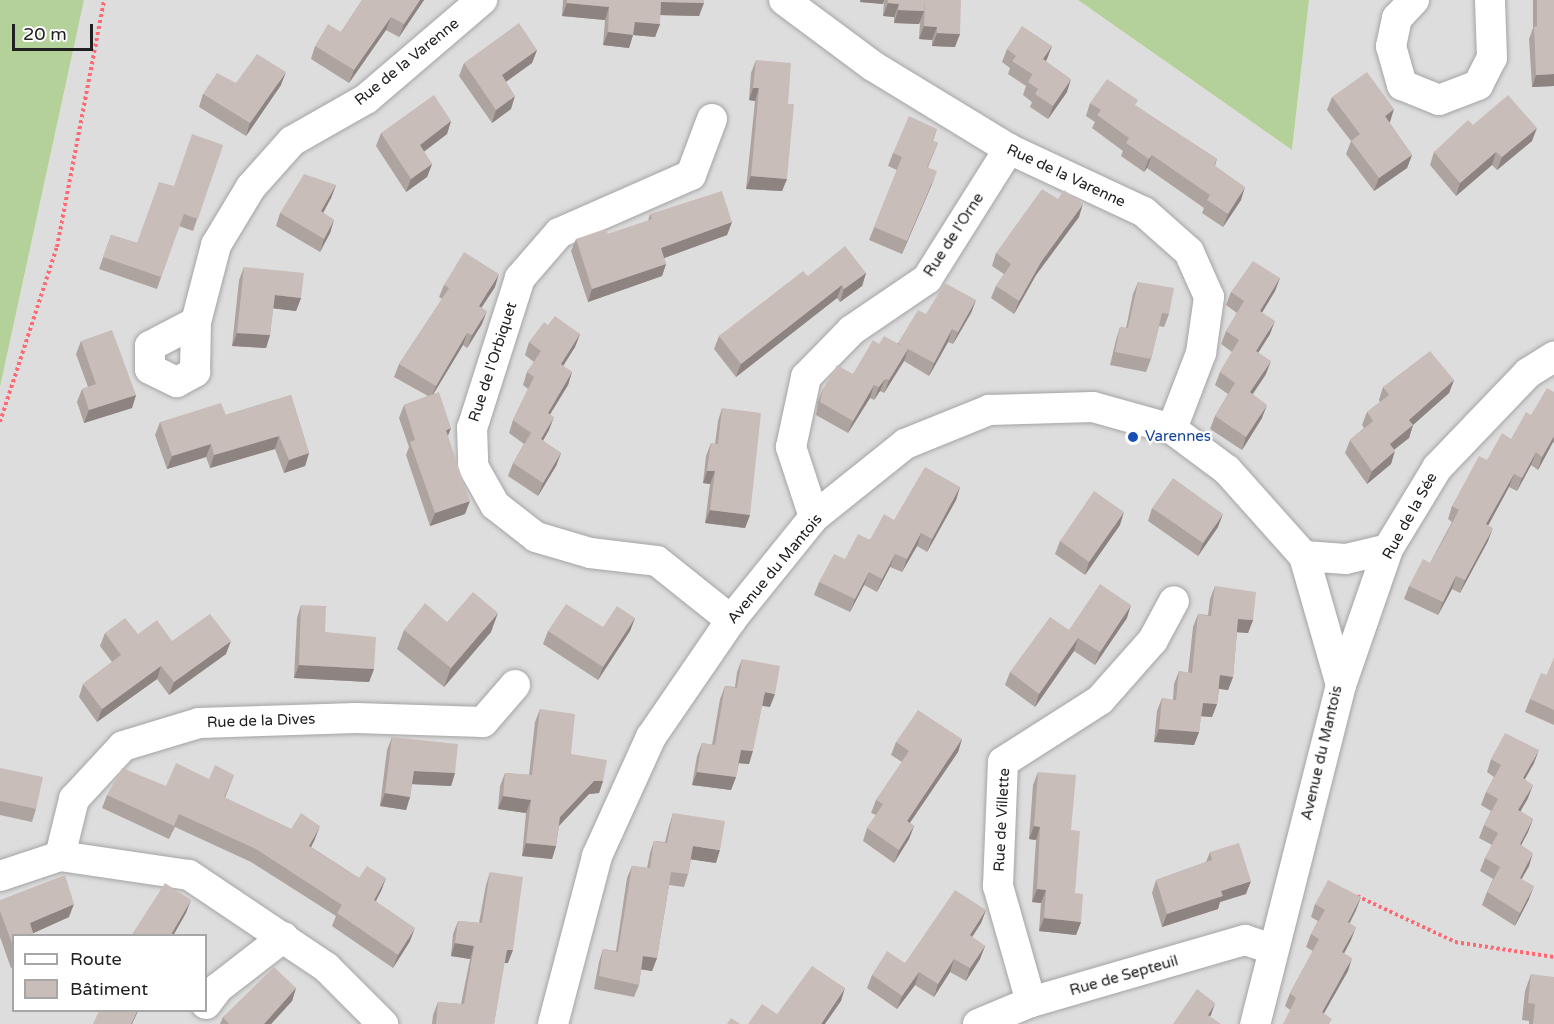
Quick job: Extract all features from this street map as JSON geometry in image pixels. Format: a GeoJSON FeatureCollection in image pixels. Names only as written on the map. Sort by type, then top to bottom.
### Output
{"type":"FeatureCollection","features":[{"type":"Feature","properties":{"kind":"street","name":"Rue de la Varenne"},"geometry":{"type":"LineString","coordinates":[[196,322],[216,245],[251,187],[292,141],[366,99],[482,0]]}},
{"type":"Feature","properties":{"kind":"street","name":"Rue de la Varenne"},"geometry":{"type":"LineString","coordinates":[[784,0],[873,66],[1009,150],[1144,212],[1189,252],[1209,297],[1201,353],[1172,429]]}},
{"type":"Feature","properties":{"kind":"street"},"geometry":{"type":"LineString","coordinates":[[1414,0],[1397,18],[1391,46],[1402,85],[1439,100],[1478,85],[1492,58],[1490,0]]}},
{"type":"Feature","properties":{"kind":"street","name":"Rue de l'Orbiquet"},"geometry":{"type":"LineString","coordinates":[[712,119],[691,175],[559,233],[520,278],[472,428],[473,466],[495,505],[536,537],[590,553],[657,561],[731,620]]}},
{"type":"Feature","properties":{"kind":"street","name":"Rue de l'Orne"},"geometry":{"type":"LineString","coordinates":[[814,517],[791,447],[806,377],[852,330],[927,279],[1009,150]]}},
{"type":"Feature","properties":{"kind":"street","name":"Rue de la Sée"},"geometry":{"type":"LineString","coordinates":[[1341,685],[1388,549],[1437,468],[1528,373],[1554,357]]}},
{"type":"Feature","properties":{"kind":"street","name":"Avenue du Mantois"},"geometry":{"type":"LineString","coordinates":[[553,1024],[597,856],[651,737],[731,620],[814,517],[905,444],[989,410],[1094,407],[1172,429],[1227,470],[1304,556],[1341,685],[1272,949],[1255,1024]]}},
{"type":"Feature","properties":{"kind":"street"},"geometry":{"type":"LineString","coordinates":[[1304,556],[1346,559],[1388,549]]}},
{"type":"Feature","properties":{"kind":"street","name":"Rue de Villette"},"geometry":{"type":"LineString","coordinates":[[1031,1002],[998,886],[1004,762],[1100,700],[1153,640],[1174,601]]}},
{"type":"Feature","properties":{"kind":"street","name":"Rue de la Dives"},"geometry":{"type":"LineString","coordinates":[[60,856],[74,799],[123,746],[198,723],[356,717],[483,722],[515,685]]}},
{"type":"Feature","properties":{"kind":"street"},"geometry":{"type":"LineString","coordinates":[[0,876],[60,856],[189,875],[326,967],[383,1024]]}},
{"type":"Feature","properties":{"kind":"street"},"geometry":{"type":"LineString","coordinates":[[207,1003],[218,988],[284,937]]}},
{"type":"Feature","properties":{"kind":"street","name":"Rue de Septeuil"},"geometry":{"type":"LineString","coordinates":[[978,1024],[1031,1002],[1245,940],[1272,949]]}},
{"type":"Feature","properties":{"kind":"street"},"geometry":{"type":"LineString","coordinates":[[190,1024],[199,1012]]}},
{"type":"Feature","properties":{"kind":"path"},"geometry":{"type":"LineString","coordinates":[[0,422],[57,248],[104,0]]}},
{"type":"Feature","properties":{"kind":"path"},"geometry":{"type":"LineString","coordinates":[[1353,894],[1455,942],[1554,957]]}},
{"type":"Feature","properties":{"kind":"shaded area"},"geometry":{"type":"Polygon","coordinates":[[[84,0],[1078,0],[1292,150],[1309,0],[1554,0],[1554,1024],[0,1024],[0,387],[84,0]]]}},
{"type":"Feature","properties":{"kind":"green space"},"geometry":{"type":"Polygon","coordinates":[[[0,0],[84,0],[0,387],[0,0]]]}},
{"type":"Feature","properties":{"kind":"green space"},"geometry":{"type":"Polygon","coordinates":[[[1078,0],[1309,0],[1292,150],[1078,0]]]}},
{"type":"Feature","properties":{"kind":"building"},"geometry":{"type":"Polygon","coordinates":[[[362,0],[420,0],[404,24],[391,17],[354,70],[315,46],[328,24],[341,32],[362,0]]]}},
{"type":"Feature","properties":{"kind":"building"},"geometry":{"type":"Polygon","coordinates":[[[567,0],[704,0],[704,3],[661,2],[660,24],[635,22],[633,35],[608,32],[609,7],[567,3],[567,0]]]}},
{"type":"Feature","properties":{"kind":"building"},"geometry":{"type":"Polygon","coordinates":[[[888,0],[925,0],[924,11],[898,10],[899,4],[888,3],[888,0]]]}},
{"type":"Feature","properties":{"kind":"building"},"geometry":{"type":"Polygon","coordinates":[[[925,0],[961,0],[960,34],[937,33],[937,27],[924,26],[925,0]]]}},
{"type":"Feature","properties":{"kind":"building"},"geometry":{"type":"Polygon","coordinates":[[[1537,0],[1554,0],[1554,74],[1536,75],[1534,27],[1537,26],[1537,0]]]}},
{"type":"Feature","properties":{"kind":"building"},"geometry":{"type":"Polygon","coordinates":[[[519,23],[537,50],[502,75],[515,96],[496,110],[464,63],[519,23]]]}},
{"type":"Feature","properties":{"kind":"building"},"geometry":{"type":"Polygon","coordinates":[[[1022,26],[1052,46],[1043,59],[1071,79],[1053,106],[1035,94],[1038,89],[1028,82],[1035,69],[1032,74],[1012,61],[1016,56],[1007,49],[1022,26]]]}},
{"type":"Feature","properties":{"kind":"building"},"geometry":{"type":"Polygon","coordinates":[[[257,54],[286,72],[250,123],[203,94],[217,73],[236,83],[257,54]]]}},
{"type":"Feature","properties":{"kind":"building"},"geometry":{"type":"Polygon","coordinates":[[[756,60],[791,63],[788,104],[794,104],[787,179],[751,176],[759,88],[753,88],[756,60]]]}},
{"type":"Feature","properties":{"kind":"building"},"geometry":{"type":"Polygon","coordinates":[[[1367,72],[1394,109],[1385,116],[1412,155],[1379,178],[1351,141],[1360,134],[1332,97],[1367,72]]]}},
{"type":"Feature","properties":{"kind":"building"},"geometry":{"type":"Polygon","coordinates":[[[1107,79],[1138,100],[1135,105],[1217,159],[1214,165],[1245,187],[1228,214],[1207,200],[1210,195],[1152,155],[1149,159],[1126,143],[1129,138],[1097,115],[1101,110],[1090,103],[1107,79]]]}},
{"type":"Feature","properties":{"kind":"building"},"geometry":{"type":"Polygon","coordinates":[[[434,95],[451,121],[420,145],[432,164],[411,179],[381,133],[434,95]]]}},
{"type":"Feature","properties":{"kind":"building"},"geometry":{"type":"Polygon","coordinates":[[[1508,95],[1537,128],[1502,157],[1496,152],[1460,183],[1434,152],[1468,120],[1473,125],[1508,95]]]}},
{"type":"Feature","properties":{"kind":"building"},"geometry":{"type":"Polygon","coordinates":[[[909,116],[937,129],[932,141],[938,143],[927,167],[937,171],[907,241],[874,227],[902,157],[893,153],[909,116]]]}},
{"type":"Feature","properties":{"kind":"building"},"geometry":{"type":"Polygon","coordinates":[[[192,134],[223,145],[198,219],[184,214],[161,277],[103,257],[111,235],[137,243],[159,182],[174,186],[192,134]]]}},
{"type":"Feature","properties":{"kind":"building"},"geometry":{"type":"Polygon","coordinates":[[[304,174],[336,185],[321,211],[334,220],[324,239],[280,213],[304,174]]]}},
{"type":"Feature","properties":{"kind":"building"},"geometry":{"type":"Polygon","coordinates":[[[1042,189],[1058,199],[1064,190],[1083,204],[1041,262],[1019,301],[996,286],[1011,264],[996,253],[1042,189]]]}},
{"type":"Feature","properties":{"kind":"building"},"geometry":{"type":"Polygon","coordinates":[[[722,191],[732,222],[661,248],[666,264],[592,289],[576,239],[605,229],[608,234],[652,219],[650,214],[722,191]]]}},
{"type":"Feature","properties":{"kind":"building"},"geometry":{"type":"Polygon","coordinates":[[[845,246],[866,273],[844,289],[842,285],[741,364],[719,336],[803,271],[808,276],[845,246]]]}},
{"type":"Feature","properties":{"kind":"building"},"geometry":{"type":"Polygon","coordinates":[[[464,252],[499,274],[479,306],[487,311],[472,335],[467,333],[436,386],[399,364],[449,288],[444,285],[464,252]]]}},
{"type":"Feature","properties":{"kind":"building"},"geometry":{"type":"Polygon","coordinates":[[[1253,261],[1280,278],[1260,311],[1275,321],[1256,351],[1271,361],[1250,392],[1267,405],[1246,437],[1215,416],[1235,383],[1220,372],[1239,340],[1226,331],[1244,301],[1231,292],[1253,261]]]}},
{"type":"Feature","properties":{"kind":"building"},"geometry":{"type":"Polygon","coordinates":[[[244,267],[304,273],[301,298],[275,295],[270,335],[237,333],[244,267]]]}},
{"type":"Feature","properties":{"kind":"building"},"geometry":{"type":"Polygon","coordinates":[[[1138,282],[1174,288],[1169,314],[1162,313],[1151,359],[1115,352],[1120,327],[1128,328],[1138,282]]]}},
{"type":"Feature","properties":{"kind":"building"},"geometry":{"type":"Polygon","coordinates":[[[945,283],[976,300],[958,332],[952,329],[934,363],[908,349],[889,380],[885,379],[879,387],[874,385],[853,421],[820,402],[823,389],[837,365],[853,374],[873,340],[879,344],[884,336],[904,347],[898,343],[918,310],[926,314],[945,283]]]}},
{"type":"Feature","properties":{"kind":"building"},"geometry":{"type":"Polygon","coordinates":[[[555,316],[580,334],[561,364],[572,372],[548,413],[554,417],[541,439],[561,453],[543,483],[513,463],[531,433],[513,420],[534,377],[527,372],[541,351],[529,342],[544,322],[548,325],[555,316]]]}},
{"type":"Feature","properties":{"kind":"building"},"geometry":{"type":"Polygon","coordinates":[[[112,330],[136,395],[89,410],[82,389],[96,384],[81,341],[112,330]]]}},
{"type":"Feature","properties":{"kind":"building"},"geometry":{"type":"Polygon","coordinates":[[[1430,351],[1454,380],[1409,420],[1413,425],[1390,444],[1395,451],[1372,471],[1350,440],[1373,421],[1367,412],[1389,395],[1383,387],[1430,351]]]}},
{"type":"Feature","properties":{"kind":"building"},"geometry":{"type":"Polygon","coordinates":[[[1547,388],[1554,392],[1554,436],[1542,457],[1536,452],[1522,478],[1514,474],[1486,524],[1493,528],[1465,580],[1456,576],[1443,602],[1409,586],[1423,559],[1430,563],[1445,537],[1459,510],[1452,506],[1479,456],[1487,460],[1502,433],[1511,439],[1526,412],[1531,415],[1547,388]]]}},
{"type":"Feature","properties":{"kind":"building"},"geometry":{"type":"Polygon","coordinates":[[[439,392],[451,428],[446,430],[470,501],[435,513],[410,442],[415,440],[404,405],[439,392]]]}},
{"type":"Feature","properties":{"kind":"building"},"geometry":{"type":"Polygon","coordinates":[[[291,395],[309,453],[289,460],[279,436],[214,455],[211,444],[172,456],[160,422],[221,403],[226,415],[291,395]]]}},
{"type":"Feature","properties":{"kind":"building"},"geometry":{"type":"Polygon","coordinates":[[[722,408],[761,413],[750,515],[710,510],[715,471],[707,471],[711,443],[718,444],[722,408]]]}},
{"type":"Feature","properties":{"kind":"building"},"geometry":{"type":"Polygon","coordinates":[[[925,467],[960,487],[932,539],[921,533],[907,559],[895,554],[882,579],[869,572],[855,599],[819,582],[834,554],[845,559],[858,534],[870,540],[884,514],[894,520],[925,467]]]}},
{"type":"Feature","properties":{"kind":"building"},"geometry":{"type":"Polygon","coordinates":[[[1173,478],[1223,514],[1203,543],[1152,508],[1173,478]]]}},
{"type":"Feature","properties":{"kind":"building"},"geometry":{"type":"Polygon","coordinates":[[[1094,491],[1124,512],[1089,562],[1060,541],[1094,491]]]}},
{"type":"Feature","properties":{"kind":"building"},"geometry":{"type":"Polygon","coordinates":[[[1100,584],[1131,605],[1100,652],[1078,638],[1039,694],[1010,672],[1050,617],[1069,630],[1100,584]]]}},
{"type":"Feature","properties":{"kind":"building"},"geometry":{"type":"Polygon","coordinates":[[[1215,586],[1256,592],[1253,620],[1238,619],[1233,677],[1220,675],[1217,704],[1203,703],[1199,732],[1159,729],[1162,698],[1176,700],[1179,671],[1192,673],[1198,614],[1211,616],[1215,586]]]}},
{"type":"Feature","properties":{"kind":"building"},"geometry":{"type":"Polygon","coordinates":[[[473,592],[498,613],[451,668],[404,630],[425,603],[447,622],[473,592]]]}},
{"type":"Feature","properties":{"kind":"building"},"geometry":{"type":"Polygon","coordinates":[[[566,604],[603,627],[617,606],[635,618],[603,667],[548,631],[566,604]]]}},
{"type":"Feature","properties":{"kind":"building"},"geometry":{"type":"Polygon","coordinates":[[[301,605],[326,606],[325,632],[376,637],[374,669],[299,665],[301,605]]]}},
{"type":"Feature","properties":{"kind":"building"},"geometry":{"type":"Polygon","coordinates":[[[210,614],[231,641],[174,682],[161,666],[102,709],[83,684],[121,655],[105,633],[125,618],[138,634],[157,620],[172,641],[210,614]]]}},
{"type":"Feature","properties":{"kind":"building"},"geometry":{"type":"Polygon","coordinates":[[[1554,658],[1554,710],[1530,699],[1541,673],[1547,675],[1554,658]]]}},
{"type":"Feature","properties":{"kind":"building"},"geometry":{"type":"Polygon","coordinates":[[[742,659],[780,666],[775,694],[765,692],[753,751],[741,750],[736,777],[697,772],[702,743],[715,745],[725,686],[737,688],[742,659]]]}},
{"type":"Feature","properties":{"kind":"building"},"geometry":{"type":"Polygon","coordinates":[[[540,709],[575,714],[571,754],[607,760],[603,781],[594,781],[560,817],[556,846],[526,843],[531,800],[503,796],[505,773],[532,775],[540,709]]]}},
{"type":"Feature","properties":{"kind":"building"},"geometry":{"type":"Polygon","coordinates":[[[918,710],[962,739],[907,821],[914,826],[899,850],[867,828],[883,804],[876,800],[909,751],[896,742],[918,710]]]}},
{"type":"Feature","properties":{"kind":"building"},"geometry":{"type":"Polygon","coordinates":[[[1505,733],[1539,750],[1523,778],[1533,785],[1518,810],[1533,819],[1520,844],[1533,853],[1520,878],[1534,886],[1520,913],[1487,892],[1500,867],[1485,858],[1498,833],[1484,825],[1498,799],[1486,792],[1501,765],[1491,759],[1505,733]]]}},
{"type":"Feature","properties":{"kind":"building"},"geometry":{"type":"Polygon","coordinates":[[[392,737],[458,744],[455,773],[414,771],[410,797],[385,793],[392,737]]]}},
{"type":"Feature","properties":{"kind":"building"},"geometry":{"type":"Polygon","coordinates":[[[176,763],[209,779],[215,765],[234,775],[224,797],[291,829],[301,813],[320,826],[309,846],[359,878],[367,866],[386,878],[374,900],[415,928],[398,955],[337,913],[342,905],[256,849],[179,814],[174,826],[107,795],[122,768],[166,786],[176,763]]]}},
{"type":"Feature","properties":{"kind":"building"},"geometry":{"type":"Polygon","coordinates":[[[0,768],[43,777],[36,809],[0,801],[0,768]]]}},
{"type":"Feature","properties":{"kind":"building"},"geometry":{"type":"Polygon","coordinates":[[[1038,772],[1076,775],[1071,830],[1080,831],[1075,893],[1083,894],[1081,922],[1044,918],[1046,890],[1037,889],[1040,827],[1034,826],[1038,772]]]}},
{"type":"Feature","properties":{"kind":"building"},"geometry":{"type":"Polygon","coordinates":[[[673,813],[725,821],[720,850],[693,846],[688,874],[671,872],[657,958],[643,956],[639,985],[599,976],[603,949],[618,952],[632,866],[650,868],[654,841],[667,843],[673,813]]]}},
{"type":"Feature","properties":{"kind":"building"},"geometry":{"type":"Polygon","coordinates":[[[1239,843],[1251,881],[1221,891],[1223,896],[1167,914],[1156,880],[1212,860],[1210,852],[1239,843]]]}},
{"type":"Feature","properties":{"kind":"building"},"geometry":{"type":"Polygon","coordinates":[[[490,872],[523,877],[513,950],[507,950],[494,1024],[436,1024],[438,1002],[464,1004],[474,946],[455,943],[458,921],[482,923],[490,872]]]}},
{"type":"Feature","properties":{"kind":"building"},"geometry":{"type":"Polygon","coordinates":[[[65,875],[74,904],[30,923],[33,934],[12,934],[12,944],[0,911],[0,900],[65,875]]]}},
{"type":"Feature","properties":{"kind":"building"},"geometry":{"type":"Polygon","coordinates":[[[1328,880],[1361,897],[1348,922],[1356,927],[1342,952],[1352,958],[1322,1012],[1332,1019],[1329,1024],[1283,1024],[1296,998],[1290,993],[1319,939],[1311,934],[1325,910],[1315,904],[1328,880]]]}},
{"type":"Feature","properties":{"kind":"building"},"geometry":{"type":"Polygon","coordinates":[[[165,883],[191,900],[171,934],[132,934],[165,883]]]}},
{"type":"Feature","properties":{"kind":"building"},"geometry":{"type":"Polygon","coordinates":[[[955,890],[986,910],[970,935],[985,946],[970,968],[954,959],[938,984],[919,972],[902,996],[872,975],[887,951],[905,963],[955,890]]]}},
{"type":"Feature","properties":{"kind":"building"},"geometry":{"type":"Polygon","coordinates":[[[812,966],[845,988],[821,1024],[748,1024],[762,1004],[777,1014],[812,966]]]}},
{"type":"Feature","properties":{"kind":"building"},"geometry":{"type":"Polygon","coordinates":[[[274,967],[296,988],[264,1024],[229,1024],[223,1017],[274,967]]]}},
{"type":"Feature","properties":{"kind":"building"},"geometry":{"type":"Polygon","coordinates":[[[1531,974],[1554,977],[1554,1024],[1533,1024],[1535,1004],[1528,1003],[1531,974]]]}},
{"type":"Feature","properties":{"kind":"building"},"geometry":{"type":"Polygon","coordinates":[[[1197,989],[1215,1003],[1208,1015],[1221,1024],[1173,1024],[1197,989]]]}},
{"type":"Feature","properties":{"kind":"building"},"geometry":{"type":"Polygon","coordinates":[[[99,1012],[137,1012],[131,1024],[93,1024],[99,1012]]]}},
{"type":"Feature","properties":{"kind":"building"},"geometry":{"type":"Polygon","coordinates":[[[731,1018],[740,1024],[727,1024],[731,1018]]]}},
{"type":"Feature","properties":{"kind":"place","name":"Varennes"},"geometry":{"type":"Point","coordinates":[1133,437]}}]}
